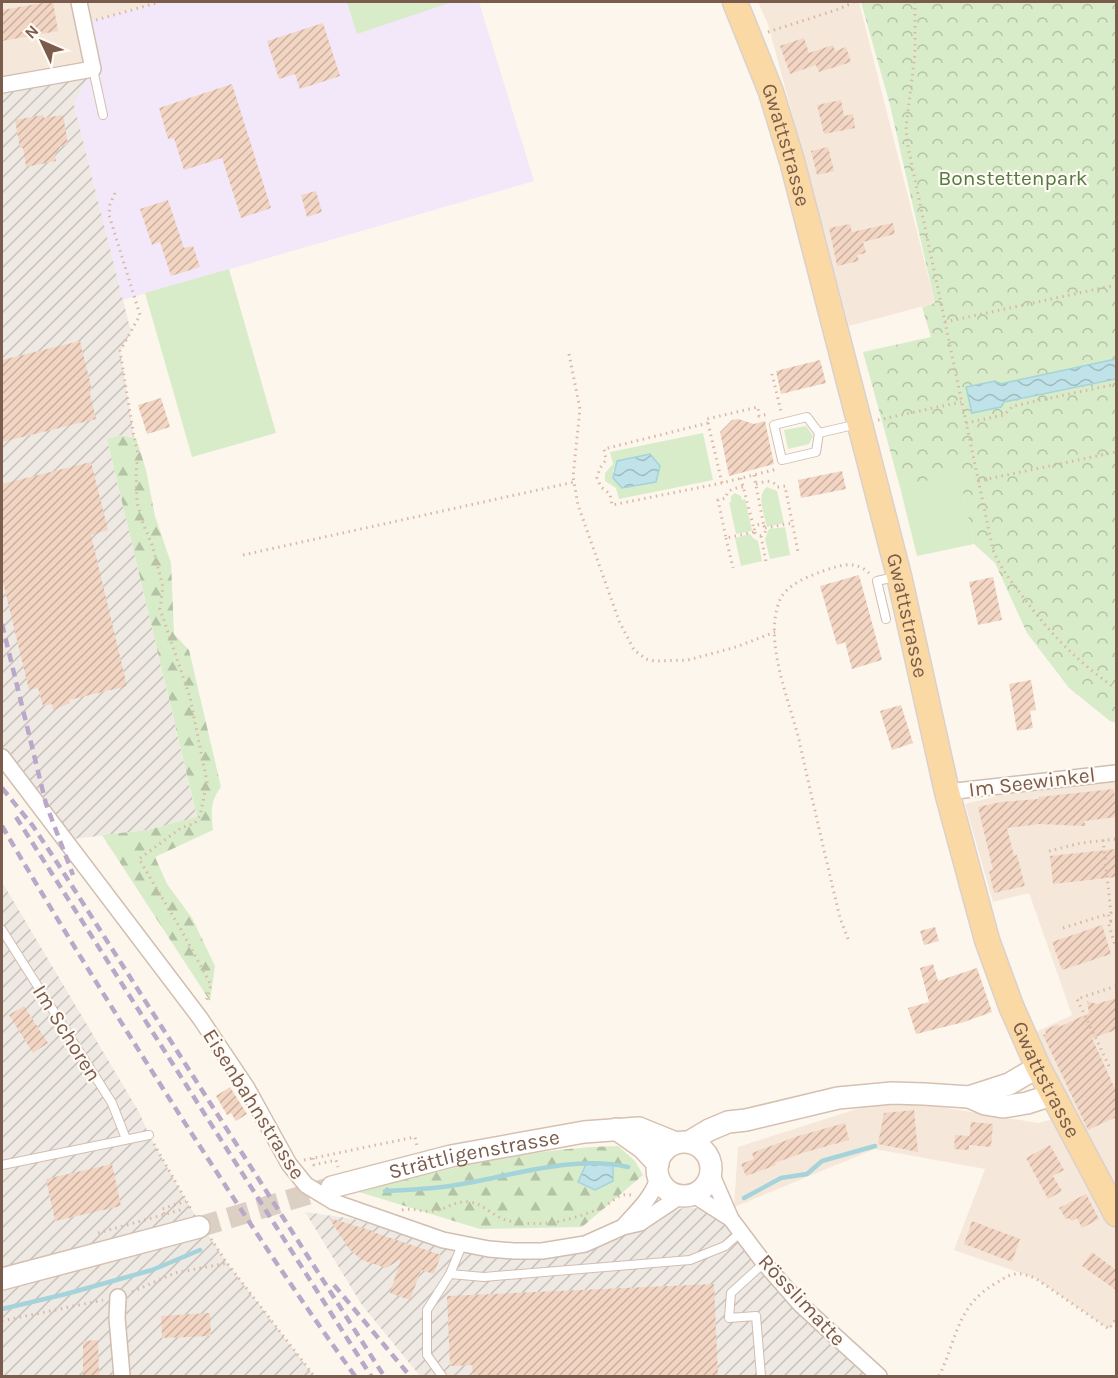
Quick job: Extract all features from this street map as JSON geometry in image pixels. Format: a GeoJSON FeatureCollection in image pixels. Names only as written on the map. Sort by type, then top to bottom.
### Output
{"type":"FeatureCollection","features":[{"type":"Feature","properties":{"kind":"main road","name":"Gwattstrasse"},"geometry":{"type":"LineString","coordinates":[[735,2],[774,100],[790,152],[859,424],[888,579],[987,940],[1011,1006],[1038,1067],[1116,1214]]}},
{"type":"Feature","properties":{"kind":"main road"},"geometry":{"type":"LineString","coordinates":[[658,1170],[662,1154],[728,1122],[747,1120],[809,1104],[868,1095],[969,1097],[1009,1084],[1038,1067]]}},
{"type":"Feature","properties":{"kind":"main road"},"geometry":{"type":"LineString","coordinates":[[969,1097],[985,1104],[1003,1107],[1028,1103],[1052,1095]]}},
{"type":"Feature","properties":{"kind":"main road"},"geometry":{"type":"LineString","coordinates":[[616,1129],[644,1148],[658,1170],[665,1187],[687,1195],[705,1186],[710,1166],[724,1137],[747,1120]]}},
{"type":"Feature","properties":{"kind":"main road","name":"Strättligenstrasse"},"geometry":{"type":"LineString","coordinates":[[333,1175],[584,1132],[616,1129],[639,1128],[683,1143]]}},
{"type":"Feature","properties":{"kind":"main road"},"geometry":{"type":"LineString","coordinates":[[683,1143],[702,1148],[710,1166]]}},
{"type":"Feature","properties":{"kind":"main road"},"geometry":{"type":"LineString","coordinates":[[2,1279],[202,1228]]}},
{"type":"Feature","properties":{"kind":"street"},"geometry":{"type":"LineString","coordinates":[[2,85],[93,69],[79,2]]}},
{"type":"Feature","properties":{"kind":"street","name":"Eisenbahnstrasse"},"geometry":{"type":"LineString","coordinates":[[2,757],[200,1018],[247,1088],[289,1164],[306,1185],[334,1202],[462,1245],[489,1249],[542,1251],[585,1244],[622,1227],[640,1222],[687,1195]]}},
{"type":"Feature","properties":{"kind":"street","name":"Im Seewinkel"},"geometry":{"type":"LineString","coordinates":[[947,792],[1116,772]]}},
{"type":"Feature","properties":{"kind":"street","name":"Rösslimatte"},"geometry":{"type":"LineString","coordinates":[[710,1166],[731,1219],[764,1263],[801,1305],[879,1377]]}},
{"type":"Feature","properties":{"kind":"street","name":"Eisenbahnstrasse"},"geometry":{"type":"LineString","coordinates":[[622,1227],[647,1202],[656,1186],[658,1170]]}},
{"type":"Feature","properties":{"kind":"street","name":"Rösslimatte"},"geometry":{"type":"LineString","coordinates":[[687,1195],[731,1219]]}},
{"type":"Feature","properties":{"kind":"street"},"geometry":{"type":"LineString","coordinates":[[118,1297],[117,1318],[122,1377]]}},
{"type":"Feature","properties":{"kind":"lane"},"geometry":{"type":"LineString","coordinates":[[93,69],[104,115]]}},
{"type":"Feature","properties":{"kind":"lane"},"geometry":{"type":"LineString","coordinates":[[807,417],[819,433],[816,452],[782,460],[774,426],[807,417]]}},
{"type":"Feature","properties":{"kind":"lane"},"geometry":{"type":"LineString","coordinates":[[819,433],[859,424]]}},
{"type":"Feature","properties":{"kind":"lane"},"geometry":{"type":"LineString","coordinates":[[886,619],[888,579]]}},
{"type":"Feature","properties":{"kind":"lane","name":"Im Schoren"},"geometry":{"type":"LineString","coordinates":[[2,930],[112,1104],[126,1139]]}},
{"type":"Feature","properties":{"kind":"lane"},"geometry":{"type":"LineString","coordinates":[[2,1165],[149,1135]]}},
{"type":"Feature","properties":{"kind":"lane"},"geometry":{"type":"LineString","coordinates":[[450,1275],[484,1277],[690,1260],[725,1246],[741,1232]]}},
{"type":"Feature","properties":{"kind":"lane"},"geometry":{"type":"LineString","coordinates":[[442,1377],[427,1355],[428,1311],[450,1275],[462,1245]]}},
{"type":"Feature","properties":{"kind":"lane"},"geometry":{"type":"LineString","coordinates":[[761,1377],[756,1316],[729,1318],[731,1293],[764,1263]]}},
{"type":"Feature","properties":{"kind":"path"},"geometry":{"type":"LineString","coordinates":[[83,24],[160,2]]}},
{"type":"Feature","properties":{"kind":"path"},"geometry":{"type":"LineString","coordinates":[[750,38],[854,2]]}},
{"type":"Feature","properties":{"kind":"path"},"geometry":{"type":"LineString","coordinates":[[915,2],[915,54],[906,127],[907,142],[993,550],[1005,573],[1063,646],[1086,668],[1116,689]]}},
{"type":"Feature","properties":{"kind":"path"},"geometry":{"type":"LineString","coordinates":[[115,193],[110,204],[109,215],[140,315],[120,351],[138,454],[137,502],[152,545],[162,587],[160,609],[190,697],[207,782],[200,816],[195,823],[181,828],[139,859],[180,926],[211,985],[200,1018]]}},
{"type":"Feature","properties":{"kind":"path"},"geometry":{"type":"LineString","coordinates":[[945,322],[1116,285]]}},
{"type":"Feature","properties":{"kind":"path"},"geometry":{"type":"LineString","coordinates":[[569,354],[580,409],[574,482],[584,528],[629,642],[640,656],[654,661],[688,660],[736,647],[776,632]]}},
{"type":"Feature","properties":{"kind":"path"},"geometry":{"type":"LineString","coordinates":[[722,483],[707,419],[758,406],[759,416],[781,411],[772,374]]}},
{"type":"Feature","properties":{"kind":"path"},"geometry":{"type":"LineString","coordinates":[[966,423],[1004,415],[1013,406],[1116,384]]}},
{"type":"Feature","properties":{"kind":"path"},"geometry":{"type":"LineString","coordinates":[[859,424],[961,402]]}},
{"type":"Feature","properties":{"kind":"path"},"geometry":{"type":"LineString","coordinates":[[771,414],[774,426]]}},
{"type":"Feature","properties":{"kind":"path"},"geometry":{"type":"LineString","coordinates":[[708,423],[604,449],[606,460],[597,478],[601,487],[610,494],[612,505],[722,483],[777,469],[782,460]]}},
{"type":"Feature","properties":{"kind":"path"},"geometry":{"type":"LineString","coordinates":[[978,481],[1116,452]]}},
{"type":"Feature","properties":{"kind":"path"},"geometry":{"type":"LineString","coordinates":[[754,475],[765,528],[765,533],[761,536]]}},
{"type":"Feature","properties":{"kind":"path"},"geometry":{"type":"LineString","coordinates":[[741,478],[754,530],[757,535],[761,536]]}},
{"type":"Feature","properties":{"kind":"path"},"geometry":{"type":"LineString","coordinates":[[756,484],[769,481],[777,487],[785,486],[798,552]]}},
{"type":"Feature","properties":{"kind":"path"},"geometry":{"type":"LineString","coordinates":[[243,555],[574,482]]}},
{"type":"Feature","properties":{"kind":"path"},"geometry":{"type":"LineString","coordinates":[[733,568],[718,500],[726,498],[727,493],[732,489],[743,487]]}},
{"type":"Feature","properties":{"kind":"path"},"geometry":{"type":"LineString","coordinates":[[726,538],[754,530],[759,525],[765,528],[793,523]]}},
{"type":"Feature","properties":{"kind":"path"},"geometry":{"type":"LineString","coordinates":[[761,536],[766,562]]}},
{"type":"Feature","properties":{"kind":"path"},"geometry":{"type":"LineString","coordinates":[[848,939],[840,918],[793,714],[778,660],[776,614],[783,595],[795,584],[838,566],[853,564],[888,579]]}},
{"type":"Feature","properties":{"kind":"path"},"geometry":{"type":"LineString","coordinates":[[1049,851],[1082,843],[1116,839]]}},
{"type":"Feature","properties":{"kind":"path"},"geometry":{"type":"LineString","coordinates":[[1063,928],[1111,913],[1103,840]]}},
{"type":"Feature","properties":{"kind":"path"},"geometry":{"type":"LineString","coordinates":[[1108,914],[1111,921]]}},
{"type":"Feature","properties":{"kind":"path"},"geometry":{"type":"LineString","coordinates":[[1116,919],[1108,922],[1116,948]]}},
{"type":"Feature","properties":{"kind":"path"},"geometry":{"type":"LineString","coordinates":[[1109,1066],[1077,999],[1116,986]]}},
{"type":"Feature","properties":{"kind":"path"},"geometry":{"type":"LineString","coordinates":[[149,1135],[202,1228],[314,1377]]}},
{"type":"Feature","properties":{"kind":"path"},"geometry":{"type":"LineString","coordinates":[[289,1164],[415,1137],[417,1148]]}},
{"type":"Feature","properties":{"kind":"path"},"geometry":{"type":"LineString","coordinates":[[313,1158],[314,1165],[336,1160],[333,1175]]}},
{"type":"Feature","properties":{"kind":"path"},"geometry":{"type":"LineString","coordinates":[[382,1218],[405,1209],[435,1212],[460,1202],[478,1204],[504,1219],[549,1223],[598,1210],[619,1195],[634,1196]]}},
{"type":"Feature","properties":{"kind":"path"},"geometry":{"type":"LineString","coordinates":[[164,1214],[162,1209],[186,1201]]}},
{"type":"Feature","properties":{"kind":"path"},"geometry":{"type":"LineString","coordinates":[[939,1377],[952,1339],[966,1310],[983,1292],[1012,1273],[1035,1278],[1109,1329],[1116,1319]]}},
{"type":"Feature","properties":{"kind":"shaded area"},"geometry":{"type":"Polygon","coordinates":[[[2,2],[160,2],[83,23],[93,69],[2,85],[2,2]]]}},
{"type":"Feature","properties":{"kind":"shaded area"},"geometry":{"type":"Polygon","coordinates":[[[160,2],[479,2],[534,181],[123,300],[74,104],[93,69],[83,23],[160,2]]]}},
{"type":"Feature","properties":{"kind":"shaded area"},"geometry":{"type":"Polygon","coordinates":[[[758,2],[859,2],[935,303],[849,326],[768,24],[758,2]]]}},
{"type":"Feature","properties":{"kind":"shaded area"},"geometry":{"type":"Polygon","coordinates":[[[93,69],[74,104],[131,332],[120,351],[134,437],[120,435],[107,439],[197,818],[147,830],[65,840],[2,757],[2,85],[93,69]]]}},
{"type":"Feature","properties":{"kind":"shaded area"},"geometry":{"type":"Polygon","coordinates":[[[1116,766],[1116,1319],[1109,1329],[1035,1278],[954,1250],[985,1169],[875,1149],[734,1207],[738,1147],[866,1106],[923,1104],[1038,1123],[1074,1114],[1036,1032],[1072,1015],[1029,893],[993,902],[965,804],[1116,766]]]}},
{"type":"Feature","properties":{"kind":"shaded area"},"geometry":{"type":"Polygon","coordinates":[[[2,882],[139,1112],[149,1135],[186,1201],[227,1263],[314,1376],[2,1376],[2,882]]]}},
{"type":"Feature","properties":{"kind":"shaded area"},"geometry":{"type":"Polygon","coordinates":[[[686,1207],[703,1209],[726,1226],[772,1285],[866,1376],[420,1376],[362,1305],[305,1212],[354,1219],[454,1251],[498,1257],[559,1256],[604,1245],[686,1207]]]}},
{"type":"Feature","properties":{"kind":"green space"},"geometry":{"type":"Polygon","coordinates":[[[347,2],[452,2],[357,34],[347,2]]]}},
{"type":"Feature","properties":{"kind":"green space","name":"Bonstettenpark"},"geometry":{"type":"Polygon","coordinates":[[[861,2],[1116,2],[1116,723],[1110,721],[1069,688],[1027,633],[995,563],[974,544],[959,473],[900,487],[863,352],[931,337],[922,307],[935,303],[890,105],[861,2]]]}},
{"type":"Feature","properties":{"kind":"green space"},"geometry":{"type":"Polygon","coordinates":[[[229,269],[276,433],[192,457],[145,293],[229,269]]]}},
{"type":"Feature","properties":{"kind":"green space"},"geometry":{"type":"Polygon","coordinates":[[[806,426],[813,436],[809,444],[788,449],[784,430],[806,426]]]}},
{"type":"Feature","properties":{"kind":"green space"},"geometry":{"type":"Polygon","coordinates":[[[703,433],[713,480],[619,499],[616,488],[605,481],[605,473],[613,464],[610,452],[703,433]],[[650,455],[617,461],[613,471],[614,480],[623,488],[656,482],[660,466],[650,455]]]}},
{"type":"Feature","properties":{"kind":"green space"},"geometry":{"type":"Polygon","coordinates":[[[120,435],[136,438],[146,470],[155,516],[171,563],[174,634],[189,650],[221,787],[212,807],[213,830],[155,857],[167,884],[192,918],[215,966],[210,1001],[102,835],[147,830],[197,817],[107,439],[120,435]]]}},
{"type":"Feature","properties":{"kind":"green space"},"geometry":{"type":"Polygon","coordinates":[[[959,472],[974,544],[917,556],[900,487],[959,472]]]}},
{"type":"Feature","properties":{"kind":"green space"},"geometry":{"type":"Polygon","coordinates":[[[767,487],[777,491],[784,523],[767,527],[761,499],[767,487]]]}},
{"type":"Feature","properties":{"kind":"green space"},"geometry":{"type":"Polygon","coordinates":[[[735,493],[741,496],[742,500],[745,499],[752,531],[736,534],[729,502],[735,493]]]}},
{"type":"Feature","properties":{"kind":"green space"},"geometry":{"type":"Polygon","coordinates":[[[785,527],[790,555],[770,559],[765,539],[769,529],[785,527]]]}},
{"type":"Feature","properties":{"kind":"green space"},"geometry":{"type":"Polygon","coordinates":[[[750,534],[758,541],[762,561],[741,566],[735,538],[750,534]]]}},
{"type":"Feature","properties":{"kind":"green space"},"geometry":{"type":"Polygon","coordinates":[[[618,1146],[635,1161],[643,1175],[582,1227],[480,1229],[359,1192],[423,1175],[520,1155],[618,1146]]]}},
{"type":"Feature","properties":{"kind":"water"},"geometry":{"type":"Polygon","coordinates":[[[1116,359],[1116,379],[1004,402],[1001,407],[972,413],[966,387],[995,381],[1000,384],[1116,359]]]}},
{"type":"Feature","properties":{"kind":"water"},"geometry":{"type":"Polygon","coordinates":[[[650,454],[660,466],[656,482],[622,488],[613,478],[617,461],[650,454]]]}},
{"type":"Feature","properties":{"kind":"water"},"geometry":{"type":"Polygon","coordinates":[[[587,1162],[613,1163],[613,1181],[595,1190],[578,1182],[587,1162]]]}},
{"type":"Feature","properties":{"kind":"building"},"geometry":{"type":"Polygon","coordinates":[[[53,2],[58,31],[2,41],[2,10],[53,2]]]}},
{"type":"Feature","properties":{"kind":"building"},"geometry":{"type":"Polygon","coordinates":[[[323,23],[340,76],[300,89],[295,74],[279,79],[267,41],[323,23]]]}},
{"type":"Feature","properties":{"kind":"building"},"geometry":{"type":"Polygon","coordinates":[[[804,38],[809,53],[833,45],[835,51],[846,47],[851,62],[819,72],[816,65],[790,74],[780,46],[804,38]]]}},
{"type":"Feature","properties":{"kind":"building"},"geometry":{"type":"Polygon","coordinates":[[[232,84],[271,208],[241,218],[222,158],[184,170],[174,138],[168,139],[159,108],[232,84]]]}},
{"type":"Feature","properties":{"kind":"building"},"geometry":{"type":"Polygon","coordinates":[[[841,100],[844,116],[853,114],[855,128],[824,134],[817,105],[841,100]]]}},
{"type":"Feature","properties":{"kind":"building"},"geometry":{"type":"Polygon","coordinates":[[[43,115],[44,118],[63,115],[68,145],[61,146],[55,155],[56,161],[26,167],[15,120],[43,115]]]}},
{"type":"Feature","properties":{"kind":"building"},"geometry":{"type":"Polygon","coordinates":[[[828,147],[834,171],[817,175],[811,151],[828,147]]]}},
{"type":"Feature","properties":{"kind":"building"},"geometry":{"type":"Polygon","coordinates":[[[316,191],[322,212],[307,217],[301,195],[316,191]]]}},
{"type":"Feature","properties":{"kind":"building"},"geometry":{"type":"Polygon","coordinates":[[[168,200],[184,248],[193,246],[200,267],[171,276],[160,242],[152,245],[140,209],[168,200]]]}},
{"type":"Feature","properties":{"kind":"building"},"geometry":{"type":"Polygon","coordinates":[[[893,223],[895,234],[863,242],[866,253],[857,255],[859,261],[837,266],[829,228],[850,224],[852,232],[893,223]]]}},
{"type":"Feature","properties":{"kind":"building"},"geometry":{"type":"Polygon","coordinates":[[[80,341],[92,390],[89,390],[96,419],[2,442],[2,360],[80,341]]]}},
{"type":"Feature","properties":{"kind":"building"},"geometry":{"type":"Polygon","coordinates":[[[820,360],[826,383],[781,394],[776,371],[820,360]]]}},
{"type":"Feature","properties":{"kind":"building"},"geometry":{"type":"Polygon","coordinates":[[[161,398],[170,427],[147,434],[138,405],[161,398]]]}},
{"type":"Feature","properties":{"kind":"building"},"geometry":{"type":"Polygon","coordinates":[[[738,419],[754,424],[765,421],[774,464],[729,476],[720,432],[732,420],[738,419]]]}},
{"type":"Feature","properties":{"kind":"building"},"geometry":{"type":"Polygon","coordinates":[[[91,462],[108,530],[91,535],[127,686],[69,700],[70,703],[53,710],[52,704],[43,706],[38,688],[29,690],[2,578],[2,484],[91,462]]]}},
{"type":"Feature","properties":{"kind":"building"},"geometry":{"type":"Polygon","coordinates":[[[842,471],[846,489],[801,498],[798,480],[842,471]]]}},
{"type":"Feature","properties":{"kind":"building"},"geometry":{"type":"Polygon","coordinates":[[[859,575],[882,660],[852,669],[845,642],[837,645],[820,586],[859,575]]]}},
{"type":"Feature","properties":{"kind":"building"},"geometry":{"type":"Polygon","coordinates":[[[993,577],[1002,620],[978,625],[969,582],[993,577]]]}},
{"type":"Feature","properties":{"kind":"building"},"geometry":{"type":"Polygon","coordinates":[[[1031,680],[1036,710],[1030,711],[1033,728],[1017,731],[1009,684],[1031,680]]]}},
{"type":"Feature","properties":{"kind":"building"},"geometry":{"type":"Polygon","coordinates":[[[901,705],[913,743],[892,750],[880,711],[901,705]]]}},
{"type":"Feature","properties":{"kind":"building"},"geometry":{"type":"Polygon","coordinates":[[[1114,789],[1116,817],[1084,821],[1086,826],[1039,824],[1007,828],[1025,886],[994,893],[989,871],[993,870],[978,807],[1001,802],[1114,789]]]}},
{"type":"Feature","properties":{"kind":"building"},"geometry":{"type":"Polygon","coordinates":[[[1116,849],[1116,877],[1053,884],[1050,856],[1116,849]]]}},
{"type":"Feature","properties":{"kind":"building"},"geometry":{"type":"Polygon","coordinates":[[[1102,925],[1111,954],[1062,970],[1052,942],[1102,925]]]}},
{"type":"Feature","properties":{"kind":"building"},"geometry":{"type":"Polygon","coordinates":[[[935,927],[939,941],[924,945],[920,931],[935,927]]]}},
{"type":"Feature","properties":{"kind":"building"},"geometry":{"type":"Polygon","coordinates":[[[933,964],[938,981],[977,968],[992,1012],[964,1022],[916,1034],[908,1008],[929,1002],[920,968],[933,964]]]}},
{"type":"Feature","properties":{"kind":"building"},"geometry":{"type":"Polygon","coordinates":[[[1116,998],[1116,1030],[1092,1038],[1116,1091],[1116,1117],[1088,1130],[1043,1035],[1046,1034],[1045,1030],[1058,1024],[1059,1027],[1089,1013],[1087,1001],[1097,1004],[1116,998]]]}},
{"type":"Feature","properties":{"kind":"building"},"geometry":{"type":"Polygon","coordinates":[[[24,1006],[48,1043],[33,1053],[9,1015],[24,1006]]]}},
{"type":"Feature","properties":{"kind":"building"},"geometry":{"type":"Polygon","coordinates":[[[230,1087],[247,1114],[236,1121],[231,1113],[227,1115],[216,1096],[230,1087]]]}},
{"type":"Feature","properties":{"kind":"building"},"geometry":{"type":"Polygon","coordinates":[[[914,1110],[918,1152],[878,1144],[884,1113],[914,1110]]]}},
{"type":"Feature","properties":{"kind":"building"},"geometry":{"type":"Polygon","coordinates":[[[971,1122],[993,1124],[991,1147],[969,1145],[969,1150],[954,1149],[955,1135],[969,1136],[969,1139],[971,1122]]]}},
{"type":"Feature","properties":{"kind":"building"},"geometry":{"type":"Polygon","coordinates":[[[845,1123],[849,1140],[802,1153],[746,1176],[741,1164],[754,1159],[752,1153],[798,1136],[845,1123]]]}},
{"type":"Feature","properties":{"kind":"building"},"geometry":{"type":"Polygon","coordinates":[[[1050,1145],[1064,1170],[1053,1176],[1062,1191],[1048,1199],[1026,1158],[1050,1145]]]}},
{"type":"Feature","properties":{"kind":"building"},"geometry":{"type":"Polygon","coordinates":[[[112,1164],[121,1206],[55,1221],[46,1179],[112,1164]]]}},
{"type":"Feature","properties":{"kind":"building"},"geometry":{"type":"Polygon","coordinates":[[[1086,1194],[1099,1219],[1082,1228],[1077,1218],[1072,1221],[1066,1219],[1059,1208],[1086,1194]]]}},
{"type":"Feature","properties":{"kind":"building"},"geometry":{"type":"Polygon","coordinates":[[[329,1218],[441,1255],[434,1274],[421,1270],[410,1300],[390,1293],[401,1259],[386,1268],[362,1260],[349,1249],[329,1218]]]}},
{"type":"Feature","properties":{"kind":"building"},"geometry":{"type":"Polygon","coordinates":[[[972,1221],[1020,1239],[1012,1262],[964,1244],[972,1221]]]}},
{"type":"Feature","properties":{"kind":"building"},"geometry":{"type":"Polygon","coordinates":[[[1092,1252],[1116,1270],[1116,1290],[1082,1266],[1092,1252]]]}},
{"type":"Feature","properties":{"kind":"building"},"geometry":{"type":"Polygon","coordinates":[[[714,1284],[718,1377],[473,1377],[472,1365],[450,1366],[447,1296],[714,1284]]]}},
{"type":"Feature","properties":{"kind":"building"},"geometry":{"type":"Polygon","coordinates":[[[210,1313],[211,1336],[162,1338],[161,1316],[210,1313]]]}},
{"type":"Feature","properties":{"kind":"building"},"geometry":{"type":"Polygon","coordinates":[[[98,1340],[99,1377],[83,1377],[83,1341],[98,1340]]]}},
{"type":"Feature","properties":{"kind":"waterway"},"geometry":{"type":"LineString","coordinates":[[744,1198],[781,1178],[807,1174],[822,1161],[875,1146]]}},
{"type":"Feature","properties":{"kind":"waterway"},"geometry":{"type":"LineString","coordinates":[[385,1191],[450,1186],[562,1165],[584,1163],[628,1167]]}},
{"type":"Feature","properties":{"kind":"waterway"},"geometry":{"type":"LineString","coordinates":[[2,1309],[152,1270],[200,1250]]}},
{"type":"Feature","properties":{"kind":"tunnel"},"geometry":{"type":"LineString","coordinates":[[199,1227],[332,1187]]}},
{"type":"Feature","properties":{"kind":"railway"},"geometry":{"type":"LineString","coordinates":[[2,624],[46,804],[73,875]]}},
{"type":"Feature","properties":{"kind":"railway"},"geometry":{"type":"LineString","coordinates":[[2,788],[33,826],[58,864],[384,1376]]}},
{"type":"Feature","properties":{"kind":"railway"},"geometry":{"type":"LineString","coordinates":[[16,817],[371,1376]]}},
{"type":"Feature","properties":{"kind":"railway"},"geometry":{"type":"LineString","coordinates":[[2,826],[91,974],[183,1120],[355,1376]]}},
{"type":"Feature","properties":{"kind":"railway"},"geometry":{"type":"LineString","coordinates":[[334,1285],[410,1376]]}}]}
